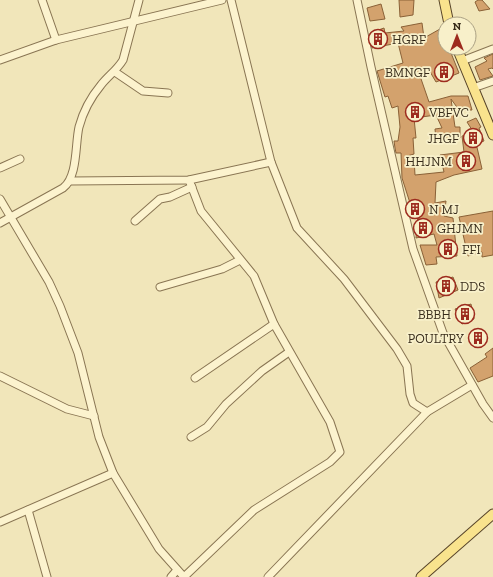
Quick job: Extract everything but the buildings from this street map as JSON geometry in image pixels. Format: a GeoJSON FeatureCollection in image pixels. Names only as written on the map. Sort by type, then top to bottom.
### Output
{"type":"FeatureCollection","features":[{"type":"Feature","properties":{"kind":"main road"},"geometry":{"type":"LineString","coordinates":[[444,0],[447,16]]}},
{"type":"Feature","properties":{"kind":"main road"},"geometry":{"type":"LineString","coordinates":[[460,56],[493,135]]}},
{"type":"Feature","properties":{"kind":"main road"},"geometry":{"type":"LineString","coordinates":[[421,577],[493,514]]}},
{"type":"Feature","properties":{"kind":"street"},"geometry":{"type":"LineString","coordinates":[[42,0],[56,40]]}},
{"type":"Feature","properties":{"kind":"street"},"geometry":{"type":"LineString","coordinates":[[0,223],[63,188],[70,181],[79,126],[84,113],[101,85],[115,72],[123,60],[139,0]]}},
{"type":"Feature","properties":{"kind":"street"},"geometry":{"type":"LineString","coordinates":[[0,60],[56,40],[133,20],[222,0]]}},
{"type":"Feature","properties":{"kind":"street"},"geometry":{"type":"LineString","coordinates":[[231,0],[271,162],[297,228],[344,279],[397,349],[407,366],[410,394],[413,402],[427,412]]}},
{"type":"Feature","properties":{"kind":"street"},"geometry":{"type":"LineString","coordinates":[[357,0],[413,249],[443,333],[472,385],[493,418]]}},
{"type":"Feature","properties":{"kind":"street"},"geometry":{"type":"LineString","coordinates":[[462,61],[493,49]]}},
{"type":"Feature","properties":{"kind":"street"},"geometry":{"type":"LineString","coordinates":[[115,72],[143,91],[168,93]]}},
{"type":"Feature","properties":{"kind":"street"},"geometry":{"type":"LineString","coordinates":[[473,88],[493,81]]}},
{"type":"Feature","properties":{"kind":"street"},"geometry":{"type":"LineString","coordinates":[[0,168],[20,159]]}},
{"type":"Feature","properties":{"kind":"street"},"geometry":{"type":"LineString","coordinates":[[135,221],[160,199],[170,197],[191,184],[271,162]]}},
{"type":"Feature","properties":{"kind":"street"},"geometry":{"type":"LineString","coordinates":[[70,181],[191,184]]}},
{"type":"Feature","properties":{"kind":"street"},"geometry":{"type":"LineString","coordinates":[[0,199],[49,282],[60,306],[78,353],[104,451],[113,473],[149,534],[184,577],[254,510],[330,462],[340,452],[330,422],[274,324],[254,276],[200,211],[191,184]]}},
{"type":"Feature","properties":{"kind":"street"},"geometry":{"type":"LineString","coordinates":[[160,287],[222,269],[240,260]]}},
{"type":"Feature","properties":{"kind":"street"},"geometry":{"type":"LineString","coordinates":[[195,378],[274,324]]}},
{"type":"Feature","properties":{"kind":"street"},"geometry":{"type":"LineString","coordinates":[[190,437],[207,427],[226,404],[262,371],[289,352]]}},
{"type":"Feature","properties":{"kind":"street"},"geometry":{"type":"LineString","coordinates":[[0,376],[67,409],[94,416]]}},
{"type":"Feature","properties":{"kind":"street"},"geometry":{"type":"LineString","coordinates":[[268,577],[427,412],[472,385]]}},
{"type":"Feature","properties":{"kind":"street"},"geometry":{"type":"LineString","coordinates":[[0,522],[113,473]]}},
{"type":"Feature","properties":{"kind":"street"},"geometry":{"type":"LineString","coordinates":[[28,510],[47,577]]}},
{"type":"Feature","properties":{"kind":"street"},"geometry":{"type":"LineString","coordinates":[[171,577],[177,570]]}},
{"type":"Feature","properties":{"kind":"place","name":"HGRF"},"geometry":{"type":"Point","coordinates":[378,39]}},
{"type":"Feature","properties":{"kind":"place","name":"BMNGF"},"geometry":{"type":"Point","coordinates":[444,72]}},
{"type":"Feature","properties":{"kind":"place","name":"VBFVC"},"geometry":{"type":"Point","coordinates":[415,112]}},
{"type":"Feature","properties":{"kind":"place","name":"JHGF"},"geometry":{"type":"Point","coordinates":[473,138]}},
{"type":"Feature","properties":{"kind":"place","name":"HHJNM"},"geometry":{"type":"Point","coordinates":[466,161]}},
{"type":"Feature","properties":{"kind":"place","name":"N MJ"},"geometry":{"type":"Point","coordinates":[415,209]}},
{"type":"Feature","properties":{"kind":"place","name":"GHJMN"},"geometry":{"type":"Point","coordinates":[423,228]}},
{"type":"Feature","properties":{"kind":"place","name":"FFI"},"geometry":{"type":"Point","coordinates":[448,249]}},
{"type":"Feature","properties":{"kind":"place","name":"DDS"},"geometry":{"type":"Point","coordinates":[446,286]}},
{"type":"Feature","properties":{"kind":"place","name":"BBBH"},"geometry":{"type":"Point","coordinates":[465,314]}},
{"type":"Feature","properties":{"kind":"place","name":"POULTRY"},"geometry":{"type":"Point","coordinates":[478,338]}}]}
